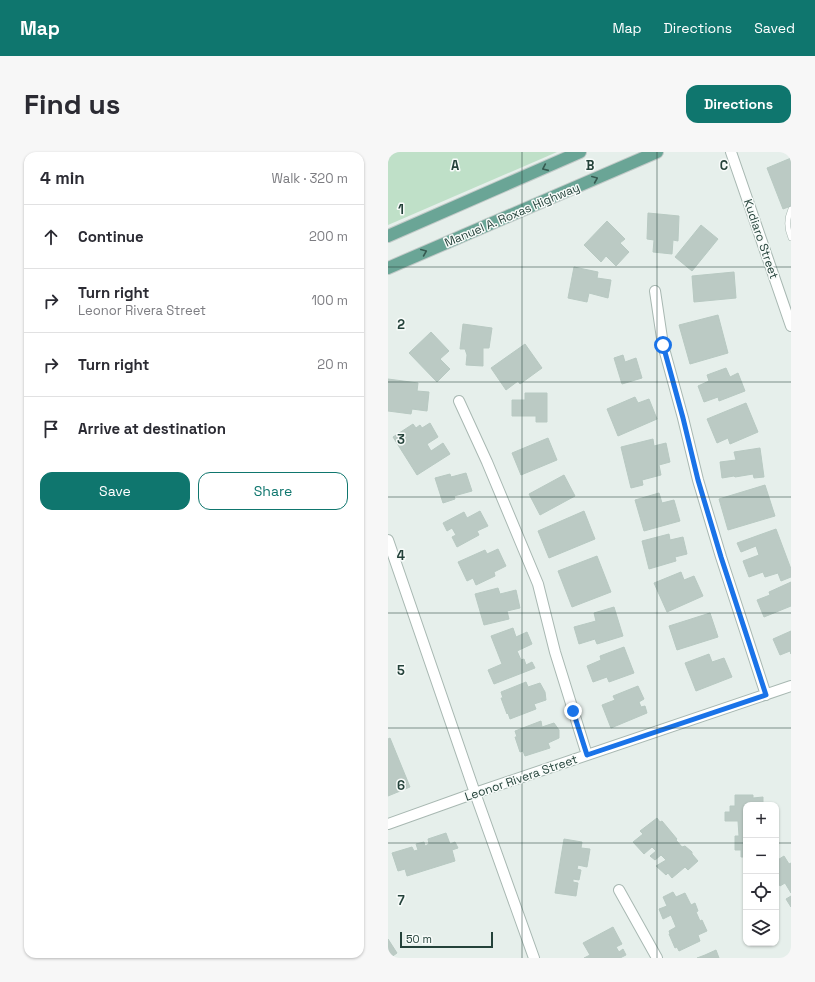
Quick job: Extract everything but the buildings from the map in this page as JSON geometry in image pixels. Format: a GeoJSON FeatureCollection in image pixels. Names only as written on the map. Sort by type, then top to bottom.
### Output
{"type":"FeatureCollection","features":[{"type":"Feature","properties":{"kind":"main road"},"geometry":{"type":"LineString","coordinates":[[388,236],[580,152]]}},
{"type":"Feature","properties":{"kind":"main road","name":"Manuel A. Roxas Highway"},"geometry":{"type":"LineString","coordinates":[[388,268],[657,152]]}},
{"type":"Feature","properties":{"kind":"street","name":"Kudiaro Street"},"geometry":{"type":"LineString","coordinates":[[731,152],[791,326]]}},
{"type":"Feature","properties":{"kind":"street"},"geometry":{"type":"LineString","coordinates":[[655,291],[663,345],[698,480],[721,557],[766,695]]}},
{"type":"Feature","properties":{"kind":"street"},"geometry":{"type":"LineString","coordinates":[[459,401],[487,462],[538,584],[556,652],[587,755]]}},
{"type":"Feature","properties":{"kind":"street"},"geometry":{"type":"LineString","coordinates":[[388,540],[475,793],[534,958]]}},
{"type":"Feature","properties":{"kind":"street","name":"Leonor Rivera Street"},"geometry":{"type":"LineString","coordinates":[[388,824],[791,686]]}},
{"type":"Feature","properties":{"kind":"street"},"geometry":{"type":"LineString","coordinates":[[619,890],[657,958]]}},
{"type":"Feature","properties":{"kind":"lane"},"geometry":{"type":"LineString","coordinates":[[791,209],[788,214],[788,229],[791,238]]}},
{"type":"Feature","properties":{"kind":"green space"},"geometry":{"type":"Polygon","coordinates":[[[388,152],[557,152],[388,225],[388,152]]]}},
{"type":"Feature","properties":{"kind":"route"},"geometry":{"type":"LineString","coordinates":[[573,711],[587,755],[766,695],[721,557],[698,480],[663,345]]}}]}
